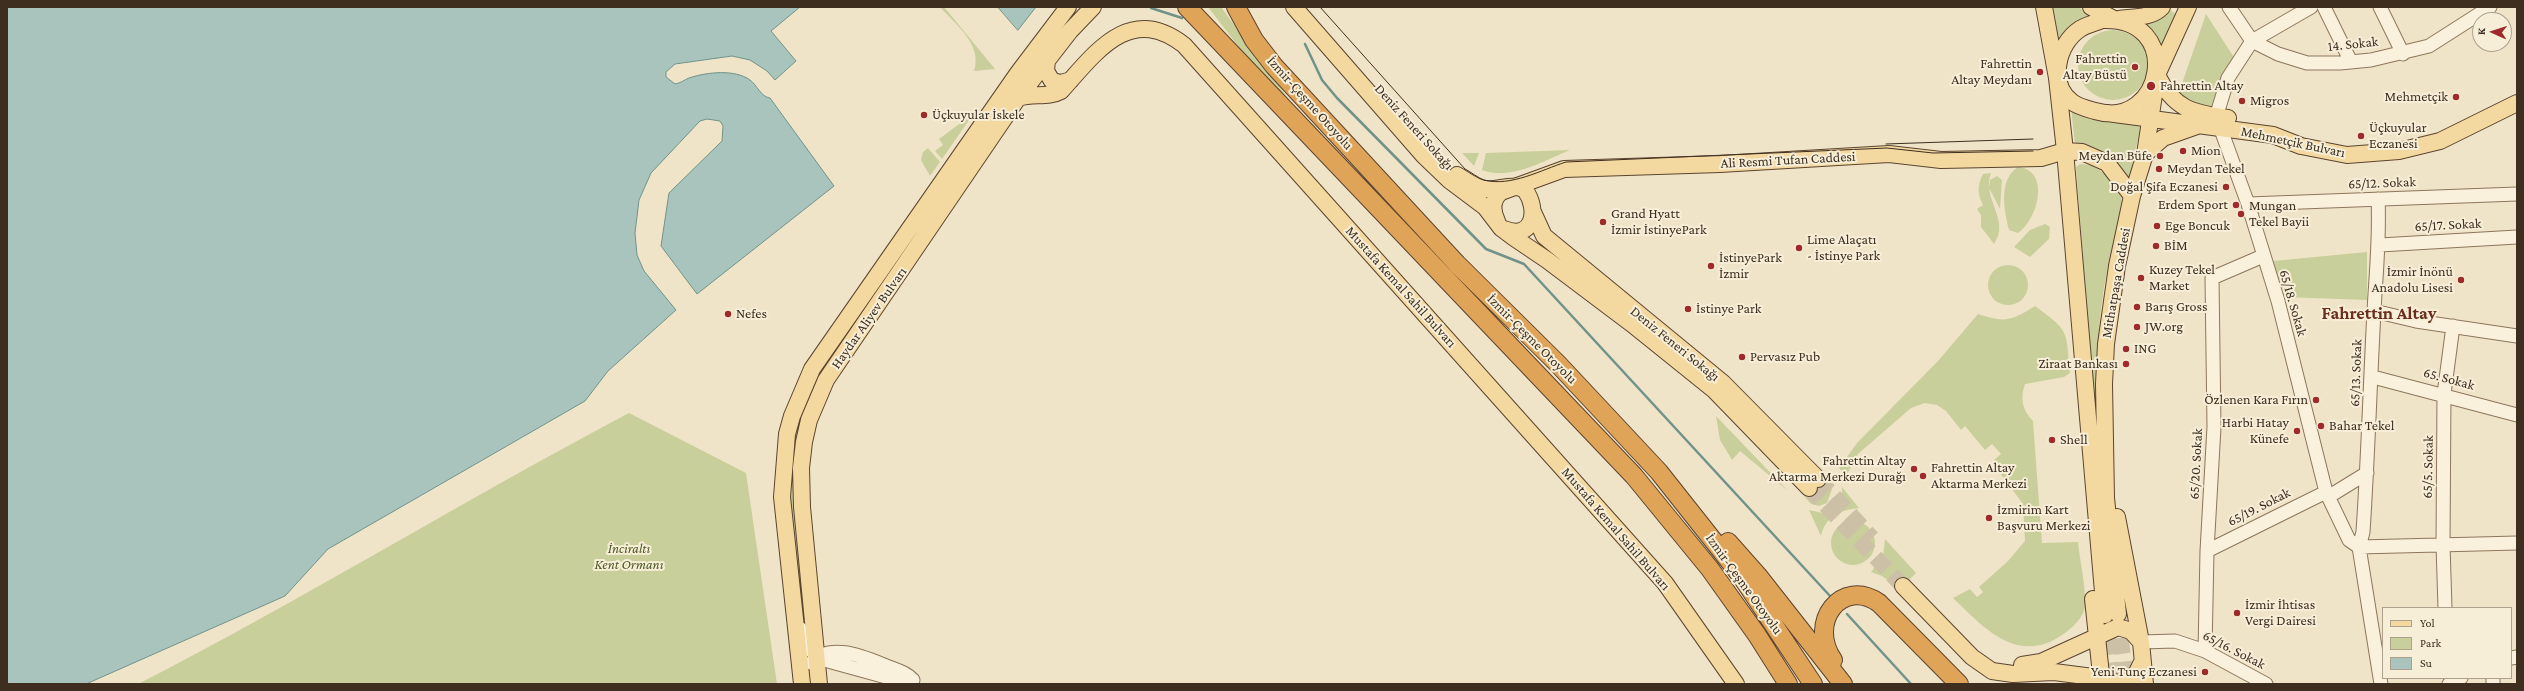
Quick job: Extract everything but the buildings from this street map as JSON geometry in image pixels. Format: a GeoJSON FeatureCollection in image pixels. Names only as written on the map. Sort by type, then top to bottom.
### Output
{"type":"FeatureCollection","features":[{"type":"Feature","properties":{"kind":"highway"},"geometry":{"type":"LineString","coordinates":[[1187,7],[1215,34]]}},
{"type":"Feature","properties":{"kind":"highway"},"geometry":{"type":"LineString","coordinates":[[1200,7],[1215,34]]}},
{"type":"Feature","properties":{"kind":"highway","name":"İzmir-Çeşme Otoyolu"},"geometry":{"type":"LineString","coordinates":[[1236,9],[1274,66],[1457,264],[1574,381],[1659,472],[1742,577],[1814,684]]}},
{"type":"Feature","properties":{"kind":"highway","name":"İzmir-Çeşme Otoyolu"},"geometry":{"type":"LineString","coordinates":[[1215,34],[1237,62],[1634,476],[1710,569],[1757,635],[1788,684]]}},
{"type":"Feature","properties":{"kind":"highway"},"geometry":{"type":"LineString","coordinates":[[1659,472],[1704,515],[1759,576],[1843,684]]}},
{"type":"Feature","properties":{"kind":"highway"},"geometry":{"type":"LineString","coordinates":[[1848,684],[1828,654],[1823,640],[1823,625],[1828,612],[1838,602],[1858,596],[1879,603],[1959,684]]}},
{"type":"Feature","properties":{"kind":"main road","name":"Haydar Aliyev Bulvarı"},"geometry":{"type":"LineString","coordinates":[[802,682],[782,497],[784,458],[792,416],[812,369],[1018,73],[1068,7]]}},
{"type":"Feature","properties":{"kind":"main road","name":"Haydar Aliyev Bulvarı"},"geometry":{"type":"LineString","coordinates":[[819,684],[802,507],[804,442],[812,413],[826,380],[1018,98],[1070,31],[1093,7]]}},
{"type":"Feature","properties":{"kind":"main road","name":"Deniz Feneri Sokağı"},"geometry":{"type":"LineString","coordinates":[[1294,7],[1424,156],[1449,180],[1484,207],[1501,228],[1547,260],[1626,319],[1714,390],[1814,483],[1723,383],[1544,236],[1533,212],[1529,196],[1520,187],[1514,186],[1485,189],[1474,186],[1455,173],[1306,7]]}},
{"type":"Feature","properties":{"kind":"main road"},"geometry":{"type":"LineString","coordinates":[[2044,7],[2057,78],[2072,102],[2107,113],[2133,106],[2144,98],[2152,88],[2188,7]]}},
{"type":"Feature","properties":{"kind":"main road"},"geometry":{"type":"LineString","coordinates":[[2091,7],[2116,20],[2131,24],[2144,33],[2153,46],[2157,60],[2157,75]]}},
{"type":"Feature","properties":{"kind":"main road"},"geometry":{"type":"LineString","coordinates":[[2057,78],[2060,55],[2070,38],[2080,29],[2102,20],[2116,20],[2147,15],[2158,12],[2162,7]]}},
{"type":"Feature","properties":{"kind":"main road","name":"Mustafa Kemal Sahil Bulvarı"},"geometry":{"type":"LineString","coordinates":[[1018,98],[1034,94],[1055,94],[1095,55],[1124,32],[1133,29],[1160,30],[1184,45],[1665,583],[1736,684]]}},
{"type":"Feature","properties":{"kind":"main road"},"geometry":{"type":"LineString","coordinates":[[1047,60],[1046,71],[1052,81],[1061,83],[1071,80]]}},
{"type":"Feature","properties":{"kind":"main road","name":"Mithatpaşa Caddesi"},"geometry":{"type":"LineString","coordinates":[[2057,78],[2111,614],[2106,498],[2104,384],[2106,344],[2111,303],[2132,196],[2145,154],[2157,75]]}},
{"type":"Feature","properties":{"kind":"main road","name":"Mehmetçik Bulvarı"},"geometry":{"type":"LineString","coordinates":[[2157,75],[2165,91],[2180,106],[2193,112],[2218,122],[2273,135],[2300,146],[2347,155],[2399,151],[2440,141],[2517,103]]}},
{"type":"Feature","properties":{"kind":"main road","name":"Mehmetçik Bulvarı"},"geometry":{"type":"LineString","coordinates":[[2107,113],[2200,125],[2218,122],[2285,130],[2326,144],[2358,147],[2403,143],[2424,136],[2517,93]]}},
{"type":"Feature","properties":{"kind":"main road"},"geometry":{"type":"LineString","coordinates":[[2145,154],[2163,138],[2200,125]]}},
{"type":"Feature","properties":{"kind":"main road"},"geometry":{"type":"LineString","coordinates":[[2064,151],[2082,152],[2107,163],[2132,196]]}},
{"type":"Feature","properties":{"kind":"main road","name":"Ali Resmi Tufan Caddesi"},"geometry":{"type":"LineString","coordinates":[[1514,186],[1564,169],[1720,164],[1889,154],[1941,160],[2041,158],[2064,151]]}},
{"type":"Feature","properties":{"kind":"main road"},"geometry":{"type":"LineString","coordinates":[[1514,186],[1501,192],[1494,200],[1493,213],[1501,228],[1514,233],[1521,232],[1529,224],[1533,212]]}},
{"type":"Feature","properties":{"kind":"main road"},"geometry":{"type":"LineString","coordinates":[[2082,336],[2082,400],[2088,532],[2096,638],[2102,681]]}},
{"type":"Feature","properties":{"kind":"main road"},"geometry":{"type":"LineString","coordinates":[[2104,384],[2111,435],[2116,509],[2141,642],[2145,684]]}},
{"type":"Feature","properties":{"kind":"main road"},"geometry":{"type":"LineString","coordinates":[[1906,583],[1979,654],[1998,664],[2019,669],[2054,672],[2114,683],[2128,682],[2138,673],[2142,662]]}},
{"type":"Feature","properties":{"kind":"main road"},"geometry":{"type":"LineString","coordinates":[[2019,669],[2041,662],[2096,638],[2110,629],[2118,627],[2131,631],[2141,642]]}},
{"type":"Feature","properties":{"kind":"main road"},"geometry":{"type":"LineString","coordinates":[[2054,672],[2075,678],[2086,684]]}},
{"type":"Feature","properties":{"kind":"street","name":"14. Sokak"},"geometry":{"type":"LineString","coordinates":[[2229,7],[2252,41],[2278,54],[2307,63],[2351,62],[2403,54],[2429,46],[2490,7]]}},
{"type":"Feature","properties":{"kind":"street"},"geometry":{"type":"LineString","coordinates":[[2218,122],[2228,78],[2252,41],[2311,7]]}},
{"type":"Feature","properties":{"kind":"street"},"geometry":{"type":"LineString","coordinates":[[2324,7],[2351,62]]}},
{"type":"Feature","properties":{"kind":"street"},"geometry":{"type":"LineString","coordinates":[[2380,7],[2403,54]]}},
{"type":"Feature","properties":{"kind":"street","name":"65/18. Sokak"},"geometry":{"type":"LineString","coordinates":[[2218,122],[2248,204],[2278,301],[2327,494]]}},
{"type":"Feature","properties":{"kind":"street","name":"65/12. Sokak"},"geometry":{"type":"LineString","coordinates":[[2248,204],[2517,194]]}},
{"type":"Feature","properties":{"kind":"street","name":"65/13. Sokak"},"geometry":{"type":"LineString","coordinates":[[2378,199],[2380,244],[2374,311],[2373,377],[2363,532],[2359,547],[2381,684]]}},
{"type":"Feature","properties":{"kind":"street","name":"65/17. Sokak"},"geometry":{"type":"LineString","coordinates":[[2380,244],[2517,237]]}},
{"type":"Feature","properties":{"kind":"street","name":"65/20. Sokak"},"geometry":{"type":"LineString","coordinates":[[2205,651],[2207,551],[2214,426],[2212,278],[2263,256]]}},
{"type":"Feature","properties":{"kind":"street"},"geometry":{"type":"LineString","coordinates":[[2374,311],[2517,336]]}},
{"type":"Feature","properties":{"kind":"street","name":"65/5. Sokak"},"geometry":{"type":"LineString","coordinates":[[2445,607],[2443,545],[2444,394],[2453,326]]}},
{"type":"Feature","properties":{"kind":"street","name":"65. Sokak"},"geometry":{"type":"LineString","coordinates":[[2373,377],[2444,394],[2517,415]]}},
{"type":"Feature","properties":{"kind":"street","name":"65/19. Sokak"},"geometry":{"type":"LineString","coordinates":[[2207,551],[2327,494],[2367,473]]}},
{"type":"Feature","properties":{"kind":"street"},"geometry":{"type":"LineString","coordinates":[[2327,494],[2349,540],[2359,547],[2517,543]]}},
{"type":"Feature","properties":{"kind":"street"},"geometry":{"type":"LineString","coordinates":[[790,563],[805,643],[816,658],[896,680],[905,682],[913,680],[905,674],[849,652],[838,652],[816,658],[807,667],[802,682]]}},
{"type":"Feature","properties":{"kind":"street","name":"65/16. Sokak"},"geometry":{"type":"LineString","coordinates":[[2141,642],[2175,641],[2205,651],[2266,684]]}},
{"type":"Feature","properties":{"kind":"street"},"geometry":{"type":"LineString","coordinates":[[2448,684],[2459,679]]}},
{"type":"Feature","properties":{"kind":"green space"},"geometry":{"type":"Polygon","coordinates":[[[940,7],[944,7],[995,69],[974,71],[976,62],[975,53],[971,44],[960,28],[940,7]]]}},
{"type":"Feature","properties":{"kind":"green space"},"geometry":{"type":"Polygon","coordinates":[[[1208,7],[1221,7],[1298,112],[1272,90],[1208,7]]]}},
{"type":"Feature","properties":{"kind":"green space"},"geometry":{"type":"Polygon","coordinates":[[[2052,7],[2079,7],[2092,19],[2058,43],[2052,7]]]}},
{"type":"Feature","properties":{"kind":"green space"},"geometry":{"type":"Polygon","coordinates":[[[2168,9],[2176,14],[2162,45],[2143,22],[2168,9]]]}},
{"type":"Feature","properties":{"kind":"green space"},"geometry":{"type":"Polygon","coordinates":[[[2206,14],[2235,59],[2215,114],[2177,98],[2206,14]]]}},
{"type":"Feature","properties":{"kind":"green space"},"geometry":{"type":"Polygon","coordinates":[[[2113,30],[2126,33],[2138,40],[2145,52],[2148,65],[2145,78],[2138,90],[2126,97],[2113,100],[2100,97],[2088,90],[2081,78],[2078,65],[2081,52],[2088,40],[2100,33],[2113,30]]]}},
{"type":"Feature","properties":{"kind":"green space"},"geometry":{"type":"Polygon","coordinates":[[[2071,108],[2141,126],[2129,179],[2075,145],[2071,108]]]}},
{"type":"Feature","properties":{"kind":"green space"},"geometry":{"type":"Polygon","coordinates":[[[974,113],[942,159],[935,151],[943,145],[939,139],[974,113]]]}},
{"type":"Feature","properties":{"kind":"green space"},"geometry":{"type":"Polygon","coordinates":[[[928,148],[940,162],[930,176],[921,160],[923,152],[928,148]]]}},
{"type":"Feature","properties":{"kind":"green space"},"geometry":{"type":"Polygon","coordinates":[[[1570,150],[1538,164],[1515,171],[1493,173],[1482,170],[1486,153],[1570,150]]]}},
{"type":"Feature","properties":{"kind":"green space"},"geometry":{"type":"Polygon","coordinates":[[[1462,153],[1479,153],[1474,166],[1462,153]]]}},
{"type":"Feature","properties":{"kind":"green space"},"geometry":{"type":"Polygon","coordinates":[[[2080,164],[2095,168],[2108,177],[2118,190],[2123,204],[2123,214],[2111,254],[2102,298],[2098,343],[2096,432],[2076,167],[2080,164]]]}},
{"type":"Feature","properties":{"kind":"green space"},"geometry":{"type":"Polygon","coordinates":[[[2018,167],[2028,170],[2035,177],[2038,186],[2038,196],[2031,218],[2025,227],[2018,233],[2009,230],[2005,214],[2004,196],[2007,180],[2018,167]]]}},
{"type":"Feature","properties":{"kind":"green space"},"geometry":{"type":"Polygon","coordinates":[[[1991,173],[1989,182],[1990,192],[1998,217],[1999,226],[1998,235],[1994,244],[1981,227],[1981,215],[1977,209],[1983,205],[1978,190],[1981,178],[1983,174],[1991,173]]]}},
{"type":"Feature","properties":{"kind":"green space"},"geometry":{"type":"Polygon","coordinates":[[[1997,176],[2002,180],[2000,209],[1989,188],[1990,180],[1997,176]]]}},
{"type":"Feature","properties":{"kind":"green space"},"geometry":{"type":"Polygon","coordinates":[[[939,193],[948,193],[805,419],[812,643],[806,638],[799,571],[792,550],[787,495],[797,418],[809,386],[939,193]]]}},
{"type":"Feature","properties":{"kind":"green space"},"geometry":{"type":"Polygon","coordinates":[[[2045,224],[2050,227],[2049,239],[2030,257],[2014,247],[2030,230],[2045,224]]]}},
{"type":"Feature","properties":{"kind":"green space","name":"Fahrettin Altay"},"geometry":{"type":"Polygon","coordinates":[[[2367,252],[2367,300],[2283,297],[2273,261],[2367,252]]]}},
{"type":"Feature","properties":{"kind":"green space"},"geometry":{"type":"Polygon","coordinates":[[[2004,265],[2012,265],[2019,268],[2025,274],[2028,285],[2025,296],[2019,302],[2012,305],[2004,305],[1997,302],[1991,296],[1988,289],[1988,281],[1991,274],[1997,268],[2004,265]]]}},
{"type":"Feature","properties":{"kind":"green space"},"geometry":{"type":"Polygon","coordinates":[[[2035,306],[2055,321],[2064,333],[2068,348],[2070,373],[2064,377],[2025,384],[2023,389],[2022,399],[2024,408],[2026,413],[2033,421],[2042,543],[2078,542],[2084,582],[2085,606],[2083,614],[2078,621],[2065,633],[2048,643],[2033,646],[2018,645],[2004,640],[1990,632],[1953,598],[1970,589],[1977,597],[1983,592],[1979,587],[2008,561],[2025,541],[2023,504],[1994,465],[1997,463],[1994,460],[2001,454],[1992,444],[1985,450],[1965,426],[1961,430],[1946,411],[1937,405],[1925,403],[1911,408],[1858,454],[1846,476],[1839,468],[1857,443],[1938,361],[1978,314],[1995,319],[2008,319],[2020,315],[2035,306]]]}},
{"type":"Feature","properties":{"kind":"green space","name":"İnciraltı Kent Ormanı"},"geometry":{"type":"Polygon","coordinates":[[[629,413],[746,473],[777,684],[138,684],[262,618],[506,480],[629,413]]]}},
{"type":"Feature","properties":{"kind":"green space"},"geometry":{"type":"Polygon","coordinates":[[[1716,416],[1788,491],[1740,451],[1732,460],[1720,440],[1716,416]]]}},
{"type":"Feature","properties":{"kind":"green space"},"geometry":{"type":"Polygon","coordinates":[[[1764,450],[1823,474],[1832,489],[1827,503],[1819,506],[1811,504],[1764,450]]]}},
{"type":"Feature","properties":{"kind":"green space"},"geometry":{"type":"Polygon","coordinates":[[[1842,487],[1859,508],[1834,516],[1826,524],[1821,536],[1809,510],[1827,514],[1831,512],[1841,500],[1842,487]]]}},
{"type":"Feature","properties":{"kind":"green space"},"geometry":{"type":"Polygon","coordinates":[[[1853,521],[1865,525],[1871,531],[1875,543],[1871,555],[1865,561],[1853,565],[1841,561],[1835,555],[1831,543],[1835,531],[1841,525],[1853,521]]]}},
{"type":"Feature","properties":{"kind":"green space"},"geometry":{"type":"Polygon","coordinates":[[[1885,539],[1916,573],[1900,589],[1882,576],[1871,572],[1883,556],[1885,539]]]}},
{"type":"Feature","properties":{"kind":"water"},"geometry":{"type":"Polygon","coordinates":[[[7,7],[800,7],[771,31],[796,61],[775,80],[767,71],[750,60],[732,56],[675,64],[666,72],[666,77],[675,84],[689,78],[712,73],[737,74],[750,80],[764,95],[770,98],[834,186],[697,294],[661,246],[669,193],[722,141],[723,126],[720,121],[707,119],[700,121],[651,173],[639,200],[635,233],[637,255],[644,271],[676,310],[608,371],[585,401],[328,549],[285,596],[86,684],[7,684],[7,7]]]}},
{"type":"Feature","properties":{"kind":"water"},"geometry":{"type":"Polygon","coordinates":[[[998,7],[1036,7],[1018,30],[998,7]]]}},
{"type":"Feature","properties":{"kind":"waterway"},"geometry":{"type":"LineString","coordinates":[[1151,8],[1182,18]]}},
{"type":"Feature","properties":{"kind":"waterway"},"geometry":{"type":"LineString","coordinates":[[1305,44],[1322,80],[1337,98],[1486,249],[1524,264],[1830,596]]}},
{"type":"Feature","properties":{"kind":"waterway"},"geometry":{"type":"LineString","coordinates":[[1847,614],[1911,684]]}},
{"type":"Feature","properties":{"kind":"tunnel"},"geometry":{"type":"LineString","coordinates":[[1818,479],[1872,538]]}},
{"type":"Feature","properties":{"kind":"tunnel"},"geometry":{"type":"LineString","coordinates":[[1809,488],[1903,586]]}},
{"type":"Feature","properties":{"kind":"tunnel"},"geometry":{"type":"LineString","coordinates":[[2118,614],[2126,684]]}},
{"type":"Feature","properties":{"kind":"tunnel"},"geometry":{"type":"LineString","coordinates":[[2105,615],[2113,684]]}},
{"type":"Feature","properties":{"kind":"tram line"},"geometry":{"type":"LineString","coordinates":[[1320,7],[1465,169],[1484,180],[1494,182],[1526,177],[1566,162],[1887,148],[1933,153],[2033,151]]}},
{"type":"Feature","properties":{"kind":"tram line"},"geometry":{"type":"LineString","coordinates":[[1886,144],[2033,139]]}},
{"type":"Feature","properties":{"kind":"place","name":"Fahrettin Altay Büstü"},"geometry":{"type":"Point","coordinates":[2135,67]}},
{"type":"Feature","properties":{"kind":"place","name":"Fahrettin Altay Meydanı"},"geometry":{"type":"Point","coordinates":[2040,72]}},
{"type":"Feature","properties":{"kind":"place","name":"Fahrettin Altay"},"geometry":{"type":"Point","coordinates":[2151,86]}},
{"type":"Feature","properties":{"kind":"place","name":"Mehmetçik"},"geometry":{"type":"Point","coordinates":[2456,97]}},
{"type":"Feature","properties":{"kind":"place","name":"Migros"},"geometry":{"type":"Point","coordinates":[2242,101]}},
{"type":"Feature","properties":{"kind":"place","name":"Üçkuyular İskele"},"geometry":{"type":"Point","coordinates":[924,115]}},
{"type":"Feature","properties":{"kind":"place","name":"Üçkuyular Eczanesi"},"geometry":{"type":"Point","coordinates":[2361,136]}},
{"type":"Feature","properties":{"kind":"place","name":"Mion"},"geometry":{"type":"Point","coordinates":[2183,151]}},
{"type":"Feature","properties":{"kind":"place","name":"Meydan Büfe"},"geometry":{"type":"Point","coordinates":[2160,156]}},
{"type":"Feature","properties":{"kind":"place","name":"Meydan Tekel"},"geometry":{"type":"Point","coordinates":[2159,169]}},
{"type":"Feature","properties":{"kind":"place","name":"Doğal Şifa Eczanesi"},"geometry":{"type":"Point","coordinates":[2226,187]}},
{"type":"Feature","properties":{"kind":"place","name":"Erdem Sport"},"geometry":{"type":"Point","coordinates":[2236,205]}},
{"type":"Feature","properties":{"kind":"place","name":"Mungan Tekel Bayii"},"geometry":{"type":"Point","coordinates":[2241,214]}},
{"type":"Feature","properties":{"kind":"place","name":"Grand Hyatt İzmir İstinyePark"},"geometry":{"type":"Point","coordinates":[1603,222]}},
{"type":"Feature","properties":{"kind":"place","name":"Ege Boncuk"},"geometry":{"type":"Point","coordinates":[2157,226]}},
{"type":"Feature","properties":{"kind":"place","name":"BİM"},"geometry":{"type":"Point","coordinates":[2156,246]}},
{"type":"Feature","properties":{"kind":"place","name":"Lime Alaçatı - İstinye Park"},"geometry":{"type":"Point","coordinates":[1799,248]}},
{"type":"Feature","properties":{"kind":"place","name":"İstinyePark İzmir"},"geometry":{"type":"Point","coordinates":[1711,266]}},
{"type":"Feature","properties":{"kind":"place","name":"Kuzey Tekel Market"},"geometry":{"type":"Point","coordinates":[2141,278]}},
{"type":"Feature","properties":{"kind":"place","name":"İzmir İnönü Anadolu Lisesi"},"geometry":{"type":"Point","coordinates":[2461,280]}},
{"type":"Feature","properties":{"kind":"place","name":"Barış Gross"},"geometry":{"type":"Point","coordinates":[2137,307]}},
{"type":"Feature","properties":{"kind":"place","name":"İstinye Park"},"geometry":{"type":"Point","coordinates":[1688,309]}},
{"type":"Feature","properties":{"kind":"place","name":"Nefes"},"geometry":{"type":"Point","coordinates":[728,314]}},
{"type":"Feature","properties":{"kind":"place","name":"JW.org"},"geometry":{"type":"Point","coordinates":[2137,327]}},
{"type":"Feature","properties":{"kind":"place","name":"ING"},"geometry":{"type":"Point","coordinates":[2126,349]}},
{"type":"Feature","properties":{"kind":"place","name":"Pervasız Pub"},"geometry":{"type":"Point","coordinates":[1742,357]}},
{"type":"Feature","properties":{"kind":"place","name":"Ziraat Bankası"},"geometry":{"type":"Point","coordinates":[2126,364]}},
{"type":"Feature","properties":{"kind":"place","name":"Özlenen Kara Fırın"},"geometry":{"type":"Point","coordinates":[2316,400]}},
{"type":"Feature","properties":{"kind":"place","name":"Bahar Tekel"},"geometry":{"type":"Point","coordinates":[2321,426]}},
{"type":"Feature","properties":{"kind":"place","name":"Harbi Hatay Künefe"},"geometry":{"type":"Point","coordinates":[2297,431]}},
{"type":"Feature","properties":{"kind":"place","name":"Shell"},"geometry":{"type":"Point","coordinates":[2052,440]}},
{"type":"Feature","properties":{"kind":"place","name":"Fahrettin Altay Aktarma Merkezi Durağı"},"geometry":{"type":"Point","coordinates":[1914,469]}},
{"type":"Feature","properties":{"kind":"place","name":"Fahrettin Altay Aktarma Merkezi"},"geometry":{"type":"Point","coordinates":[1923,476]}},
{"type":"Feature","properties":{"kind":"place","name":"İzmirim Kart Başvuru Merkezi"},"geometry":{"type":"Point","coordinates":[1989,518]}},
{"type":"Feature","properties":{"kind":"place","name":"İzmir İhtisas Vergi Dairesi"},"geometry":{"type":"Point","coordinates":[2237,613]}},
{"type":"Feature","properties":{"kind":"place","name":"Yeni Tunç Eczanesi"},"geometry":{"type":"Point","coordinates":[2205,672]}},
{"type":"Feature","properties":{"kind":"district","name":"Fahrettin Altay"},"geometry":{"type":"Point","coordinates":[2379,313]}}]}
